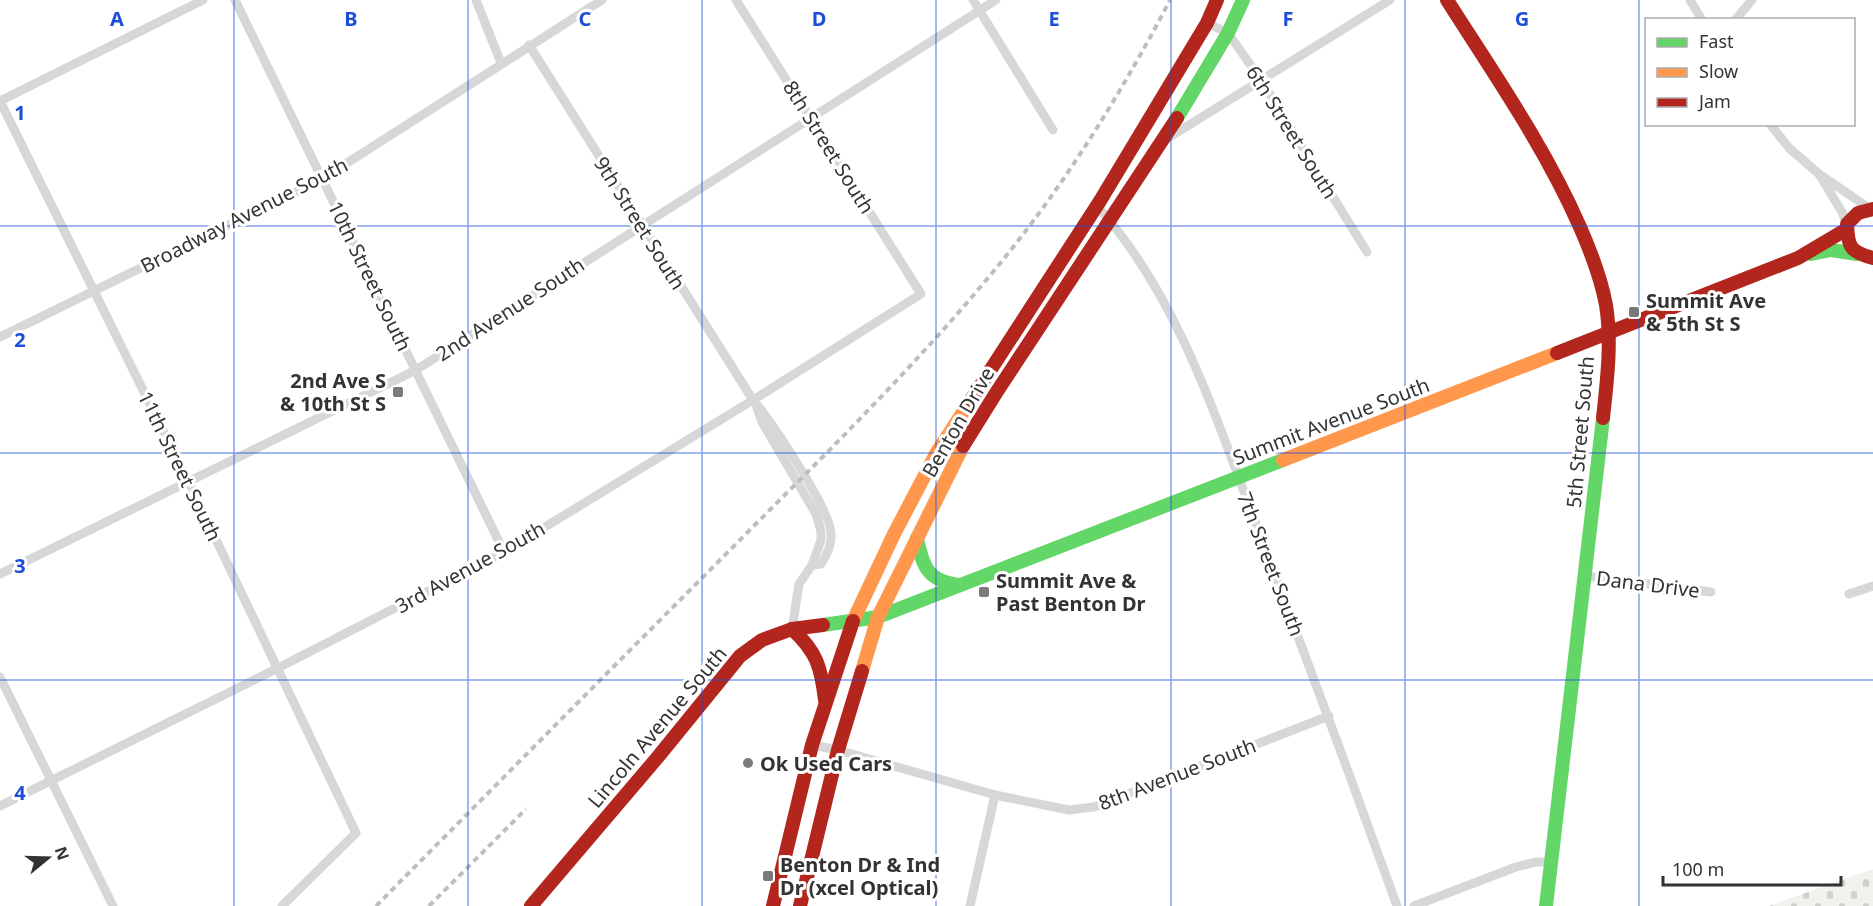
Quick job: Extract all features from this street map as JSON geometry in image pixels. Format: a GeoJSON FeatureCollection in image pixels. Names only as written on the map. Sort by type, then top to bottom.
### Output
{"type":"FeatureCollection","features":[{"type":"Feature","properties":{"kind":"street"},"geometry":{"type":"LineString","coordinates":[[0,101],[203,0]]}},
{"type":"Feature","properties":{"kind":"street","name":"10th Street South"},"geometry":{"type":"LineString","coordinates":[[235,0],[504,552]]}},
{"type":"Feature","properties":{"kind":"street"},"geometry":{"type":"LineString","coordinates":[[476,0],[501,63]]}},
{"type":"Feature","properties":{"kind":"street","name":"Broadway Avenue South"},"geometry":{"type":"LineString","coordinates":[[0,337],[322,179],[602,0]]}},
{"type":"Feature","properties":{"kind":"street","name":"8th Street South"},"geometry":{"type":"LineString","coordinates":[[736,0],[921,294]]}},
{"type":"Feature","properties":{"kind":"street"},"geometry":{"type":"LineString","coordinates":[[973,0],[1053,130]]}},
{"type":"Feature","properties":{"kind":"street","name":"2nd Avenue South"},"geometry":{"type":"LineString","coordinates":[[0,574],[416,370],[996,0]]}},
{"type":"Feature","properties":{"kind":"street","name":"Benton Drive"},"geometry":{"type":"LineString","coordinates":[[773,906],[812,745],[853,622],[894,534],[937,452],[1096,206],[1207,23],[1217,0]]}},
{"type":"Feature","properties":{"kind":"street","name":"Benton Drive"},"geometry":{"type":"LineString","coordinates":[[800,906],[838,750],[878,617],[956,458],[1162,142],[1228,33],[1243,0]]}},
{"type":"Feature","properties":{"kind":"street"},"geometry":{"type":"LineString","coordinates":[[1162,142],[1390,0]]}},
{"type":"Feature","properties":{"kind":"street","name":"5th Street South"},"geometry":{"type":"LineString","coordinates":[[1447,0],[1547,159],[1567,196],[1602,286],[1608,313],[1609,333],[1586,576],[1546,906]]}},
{"type":"Feature","properties":{"kind":"street"},"geometry":{"type":"LineString","coordinates":[[1690,0],[1701,18]]}},
{"type":"Feature","properties":{"kind":"street"},"geometry":{"type":"LineString","coordinates":[[1737,18],[1752,0]]}},
{"type":"Feature","properties":{"kind":"street","name":"6th Street South"},"geometry":{"type":"LineString","coordinates":[[1207,23],[1228,33],[1261,80],[1367,252]]}},
{"type":"Feature","properties":{"kind":"street","name":"9th Street South"},"geometry":{"type":"LineString","coordinates":[[529,45],[753,400],[769,418],[829,521],[831,533],[827,555],[821,564],[812,565],[799,584],[792,629]]}},
{"type":"Feature","properties":{"kind":"street","name":"11th Street South"},"geometry":{"type":"LineString","coordinates":[[0,101],[188,481],[356,833],[282,906]]}},
{"type":"Feature","properties":{"kind":"street"},"geometry":{"type":"LineString","coordinates":[[1772,126],[1789,148],[1819,174],[1871,209]]}},
{"type":"Feature","properties":{"kind":"street"},"geometry":{"type":"LineString","coordinates":[[1819,174],[1842,212],[1847,226],[1848,243],[1857,254]]}},
{"type":"Feature","properties":{"kind":"street","name":"7th Street South"},"geometry":{"type":"LineString","coordinates":[[1096,206],[1110,221],[1155,287],[1198,372],[1329,716],[1397,906]]}},
{"type":"Feature","properties":{"kind":"street","name":"Summit Avenue South"},"geometry":{"type":"LineString","coordinates":[[1798,258],[1847,226],[1855,215],[1871,209]]}},
{"type":"Feature","properties":{"kind":"street","name":"Summit Avenue South"},"geometry":{"type":"LineString","coordinates":[[878,617],[1798,258],[1831,250],[1873,258]]}},
{"type":"Feature","properties":{"kind":"street","name":"3rd Avenue South"},"geometry":{"type":"LineString","coordinates":[[0,806],[278,668],[504,552],[921,294]]}},
{"type":"Feature","properties":{"kind":"street"},"geometry":{"type":"LineString","coordinates":[[917,538],[920,557],[926,571],[936,580],[962,585]]}},
{"type":"Feature","properties":{"kind":"street","name":"Dana Drive"},"geometry":{"type":"LineString","coordinates":[[1586,576],[1711,592]]}},
{"type":"Feature","properties":{"kind":"street"},"geometry":{"type":"LineString","coordinates":[[1849,594],[1873,586]]}},
{"type":"Feature","properties":{"kind":"street","name":"Lincoln Avenue South"},"geometry":{"type":"LineString","coordinates":[[531,906],[740,656],[762,640],[792,629],[878,617]]}},
{"type":"Feature","properties":{"kind":"street"},"geometry":{"type":"LineString","coordinates":[[792,629],[815,650],[821,670],[825,706]]}},
{"type":"Feature","properties":{"kind":"street"},"geometry":{"type":"LineString","coordinates":[[0,677],[112,906]]}},
{"type":"Feature","properties":{"kind":"street","name":"8th Avenue South"},"geometry":{"type":"LineString","coordinates":[[812,745],[838,750],[995,795],[1069,810],[1094,807],[1329,716]]}},
{"type":"Feature","properties":{"kind":"street"},"geometry":{"type":"LineString","coordinates":[[970,906],[995,795]]}},
{"type":"Feature","properties":{"kind":"street"},"geometry":{"type":"LineString","coordinates":[[1414,906],[1516,867],[1536,862],[1552,862]]}},
{"type":"Feature","properties":{"kind":"green space"},"geometry":{"type":"Polygon","coordinates":[[[1873,869],[1873,906],[1769,906],[1873,869]]]}},
{"type":"Feature","properties":{"kind":"railway"},"geometry":{"type":"LineString","coordinates":[[376,906],[910,367],[1014,246],[1057,188],[1117,96],[1170,0]]}},
{"type":"Feature","properties":{"kind":"railway"},"geometry":{"type":"LineString","coordinates":[[429,906],[526,809]]}},
{"type":"Feature","properties":{"kind":"traffic: fast"},"geometry":{"type":"LineString","coordinates":[[1177,118],[1228,33],[1243,0]]}},
{"type":"Feature","properties":{"kind":"traffic: fast"},"geometry":{"type":"LineString","coordinates":[[1811,254],[1831,250],[1857,254]]}},
{"type":"Feature","properties":{"kind":"traffic: fast"},"geometry":{"type":"LineString","coordinates":[[1546,906],[1603,418]]}},
{"type":"Feature","properties":{"kind":"traffic: fast"},"geometry":{"type":"LineString","coordinates":[[823,625],[878,617],[1283,460]]}},
{"type":"Feature","properties":{"kind":"traffic: fast"},"geometry":{"type":"LineString","coordinates":[[917,538],[929,571],[941,580],[960,585]]}},
{"type":"Feature","properties":{"kind":"traffic: slow"},"geometry":{"type":"LineString","coordinates":[[1283,460],[1557,353]]}},
{"type":"Feature","properties":{"kind":"traffic: slow"},"geometry":{"type":"LineString","coordinates":[[853,621],[894,534],[937,452],[971,400]]}},
{"type":"Feature","properties":{"kind":"traffic: slow"},"geometry":{"type":"LineString","coordinates":[[862,671],[878,617],[963,446]]}},
{"type":"Feature","properties":{"kind":"traffic: jam"},"geometry":{"type":"LineString","coordinates":[[971,400],[1100,201],[1207,23],[1217,0]]}},
{"type":"Feature","properties":{"kind":"traffic: jam"},"geometry":{"type":"LineString","coordinates":[[1447,0],[1501,83],[1551,168],[1592,256],[1604,295],[1609,333],[1603,418]]}},
{"type":"Feature","properties":{"kind":"traffic: jam"},"geometry":{"type":"LineString","coordinates":[[963,446],[1177,118]]}},
{"type":"Feature","properties":{"kind":"traffic: jam"},"geometry":{"type":"LineString","coordinates":[[1873,209],[1858,213],[1847,224],[1848,238],[1855,251],[1873,258]]}},
{"type":"Feature","properties":{"kind":"traffic: jam"},"geometry":{"type":"LineString","coordinates":[[1557,353],[1798,258],[1847,229]]}},
{"type":"Feature","properties":{"kind":"traffic: jam"},"geometry":{"type":"LineString","coordinates":[[773,906],[812,745],[853,621]]}},
{"type":"Feature","properties":{"kind":"traffic: jam"},"geometry":{"type":"LineString","coordinates":[[531,906],[740,656],[762,640],[792,629],[823,625]]}},
{"type":"Feature","properties":{"kind":"traffic: jam"},"geometry":{"type":"LineString","coordinates":[[792,629],[807,645],[816,661],[822,678],[825,700]]}},
{"type":"Feature","properties":{"kind":"traffic: jam"},"geometry":{"type":"LineString","coordinates":[[800,906],[838,750],[862,671]]}},
{"type":"Feature","properties":{"kind":"place","name":"Summit Ave & 5th St S"},"geometry":{"type":"Point","coordinates":[1634,312]}},
{"type":"Feature","properties":{"kind":"place","name":"2nd Ave S & 10th St S"},"geometry":{"type":"Point","coordinates":[398,392]}},
{"type":"Feature","properties":{"kind":"place","name":"Summit Ave & Past Benton Dr"},"geometry":{"type":"Point","coordinates":[984,592]}},
{"type":"Feature","properties":{"kind":"place","name":"Ok Used Cars"},"geometry":{"type":"Point","coordinates":[748,763]}},
{"type":"Feature","properties":{"kind":"place","name":"Benton Dr & Ind Dr (xcel Optical)"},"geometry":{"type":"Point","coordinates":[768,876]}}]}
